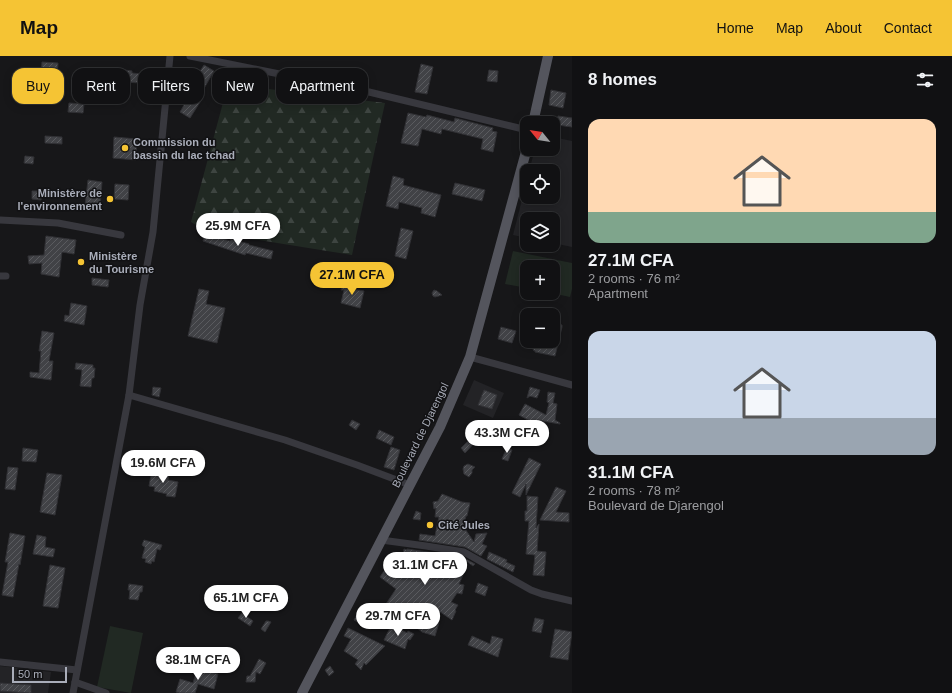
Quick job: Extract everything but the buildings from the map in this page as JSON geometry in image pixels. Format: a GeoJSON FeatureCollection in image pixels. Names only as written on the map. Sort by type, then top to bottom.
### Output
{"type":"FeatureCollection","features":[{"type":"Feature","properties":{"kind":"main road"},"geometry":{"type":"LineString","coordinates":[[535,116],[548,56]]}},
{"type":"Feature","properties":{"kind":"main road","name":"Boulevard de Djarengol"},"geometry":{"type":"LineString","coordinates":[[302,693],[440,427],[470,357],[525,156]]}},
{"type":"Feature","properties":{"kind":"street"},"geometry":{"type":"LineString","coordinates":[[73,693],[129,395],[140,305],[153,232],[170,56]]}},
{"type":"Feature","properties":{"kind":"street"},"geometry":{"type":"LineString","coordinates":[[190,56],[369,92],[520,128]]}},
{"type":"Feature","properties":{"kind":"street"},"geometry":{"type":"LineString","coordinates":[[0,220],[58,223],[121,235]]}},
{"type":"Feature","properties":{"kind":"street"},"geometry":{"type":"LineString","coordinates":[[470,357],[572,385]]}},
{"type":"Feature","properties":{"kind":"street"},"geometry":{"type":"LineString","coordinates":[[129,395],[285,440],[357,464],[410,485]]}},
{"type":"Feature","properties":{"kind":"street"},"geometry":{"type":"LineString","coordinates":[[381,540],[464,552],[500,571],[531,590],[572,601]]}},
{"type":"Feature","properties":{"kind":"street"},"geometry":{"type":"LineString","coordinates":[[0,662],[77,670]]}},
{"type":"Feature","properties":{"kind":"street"},"geometry":{"type":"LineString","coordinates":[[75,682],[106,693]]}},
{"type":"Feature","properties":{"kind":"shaded area"},"geometry":{"type":"Polygon","coordinates":[[[560,138],[572,141],[572,247],[560,244],[560,212],[520,212],[520,236],[513,235],[521,204],[560,204],[560,164],[531,164],[533,156],[560,156],[560,138]]]}},
{"type":"Feature","properties":{"kind":"shaded area"},"geometry":{"type":"Polygon","coordinates":[[[474,380],[504,393],[493,418],[463,405],[474,380]]]}},
{"type":"Feature","properties":{"kind":"shaded area"},"geometry":{"type":"Polygon","coordinates":[[[0,666],[51,672],[48,693],[0,693],[0,666]]]}},
{"type":"Feature","properties":{"kind":"green space"},"geometry":{"type":"Polygon","coordinates":[[[268,89],[276,90],[276,104],[368,104],[368,101],[385,103],[352,255],[208,232],[191,222],[223,104],[268,104],[268,89]]]}},
{"type":"Feature","properties":{"kind":"green space"},"geometry":{"type":"Polygon","coordinates":[[[513,251],[557,260],[520,260],[520,287],[505,284],[513,251]]]}},
{"type":"Feature","properties":{"kind":"green space"},"geometry":{"type":"Polygon","coordinates":[[[560,261],[572,263],[572,289],[570,297],[560,295],[560,261]]]}},
{"type":"Feature","properties":{"kind":"green space"},"geometry":{"type":"Polygon","coordinates":[[[110,626],[143,633],[131,693],[97,687],[110,626]]]}},
{"type":"Feature","properties":{"kind":"place","name":"Commission du bassin du lac tchad"},"geometry":{"type":"Point","coordinates":[125,148]}},
{"type":"Feature","properties":{"kind":"place","name":"Ministère de l'environnement"},"geometry":{"type":"Point","coordinates":[110,199]}},
{"type":"Feature","properties":{"kind":"place","name":"Ministère du Tourisme"},"geometry":{"type":"Point","coordinates":[81,262]}},
{"type":"Feature","properties":{"kind":"place","name":"Cité Jules"},"geometry":{"type":"Point","coordinates":[430,525]}}]}
